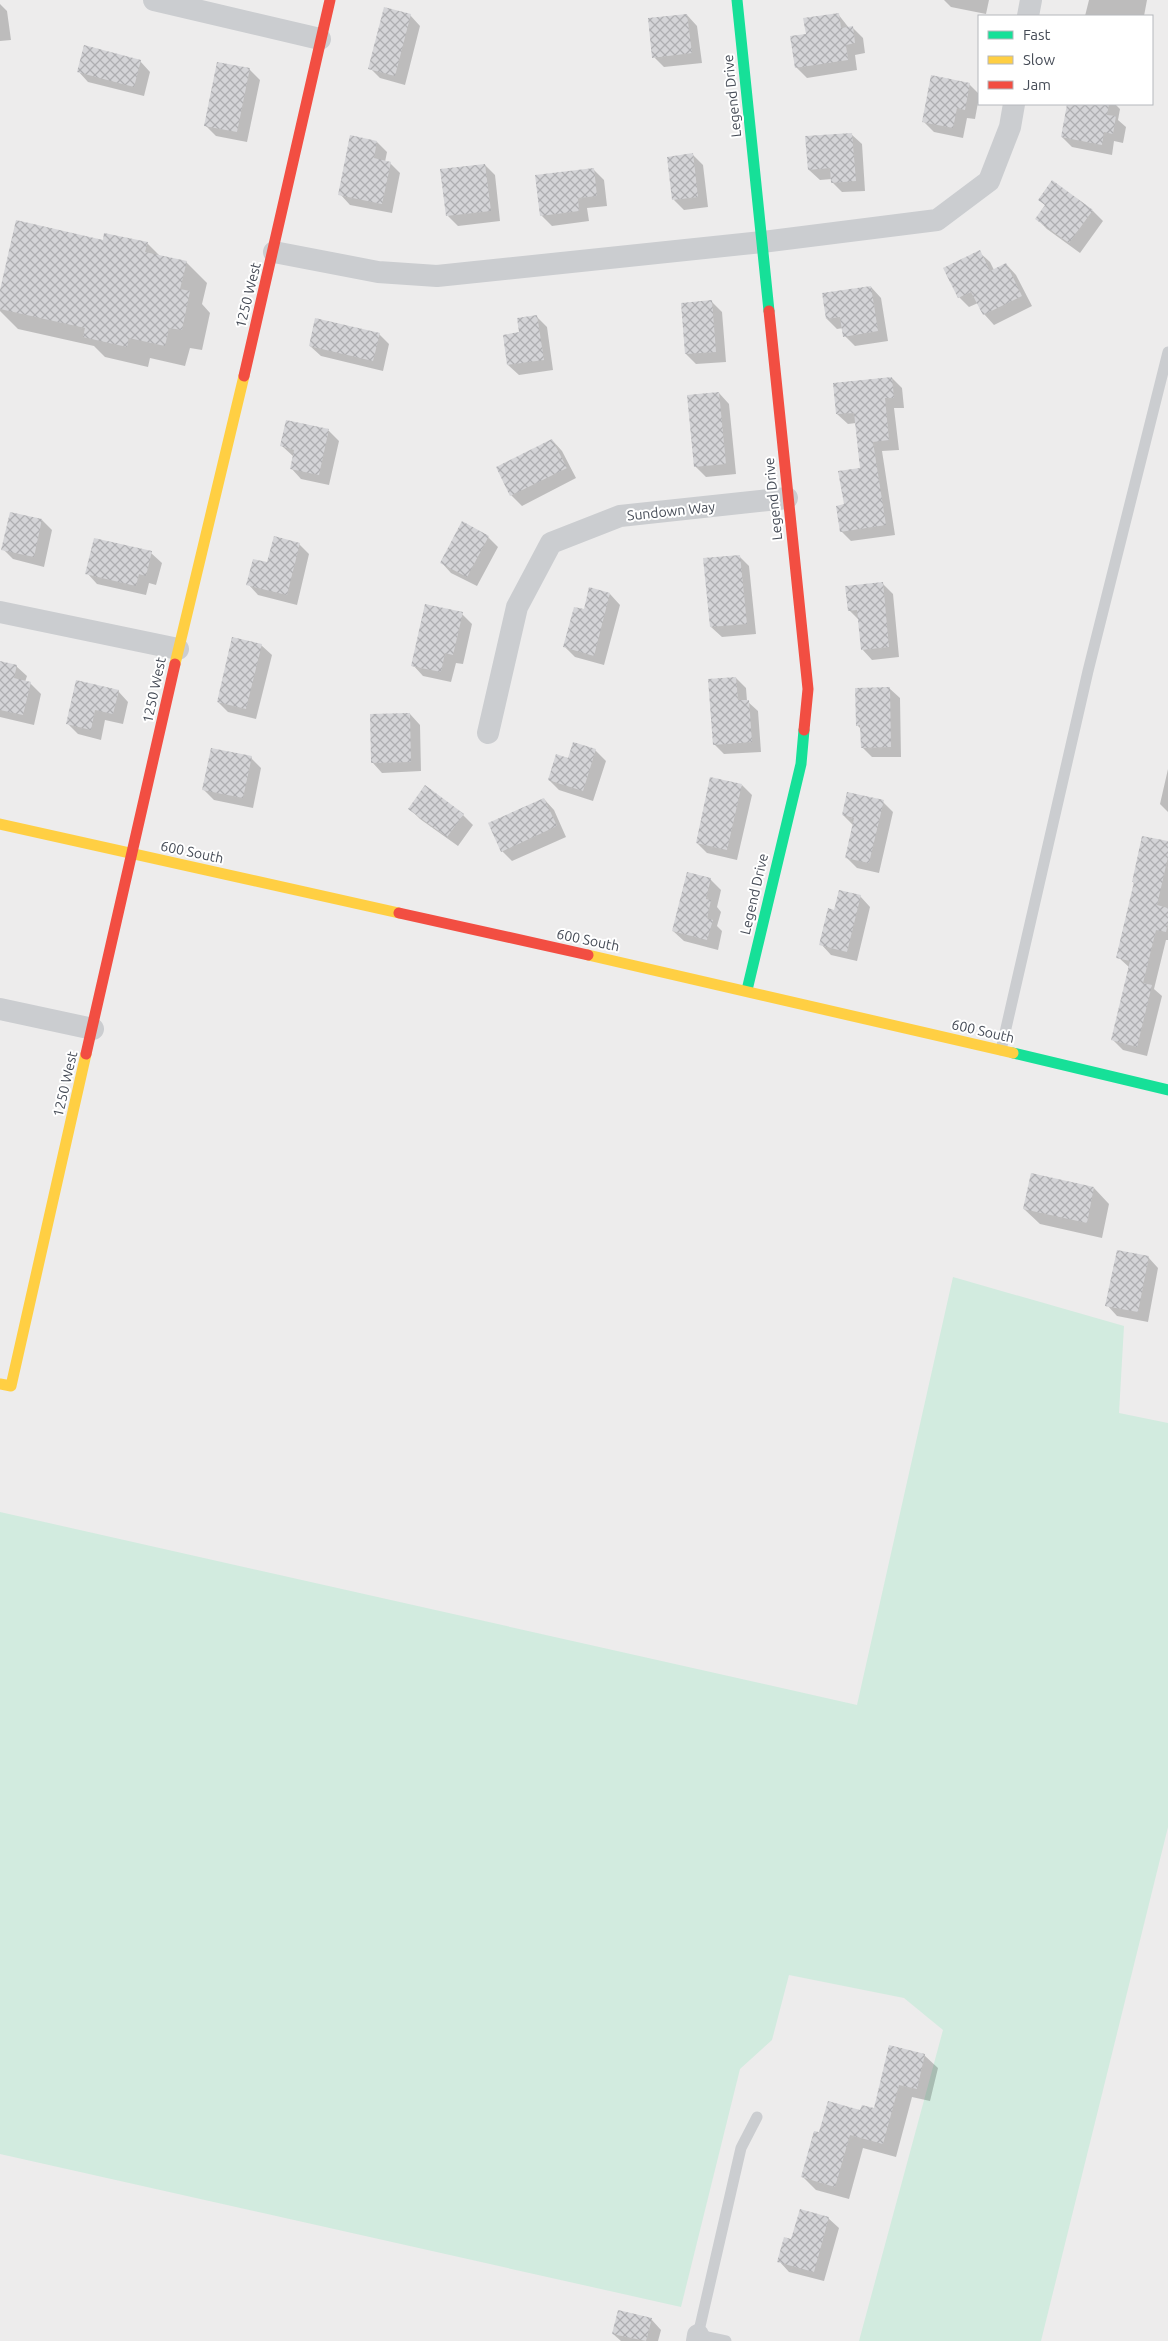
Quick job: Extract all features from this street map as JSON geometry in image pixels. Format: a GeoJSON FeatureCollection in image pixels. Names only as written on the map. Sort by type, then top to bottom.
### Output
{"type":"FeatureCollection","features":[{"type":"Feature","properties":{"kind":"street"},"geometry":{"type":"LineString","coordinates":[[154,0],[320,39]]}},
{"type":"Feature","properties":{"kind":"street","name":"1250 West"},"geometry":{"type":"LineString","coordinates":[[5,1385],[93,1029],[178,650],[274,252],[330,0]]}},
{"type":"Feature","properties":{"kind":"street","name":"Legend Drive"},"geometry":{"type":"LineString","coordinates":[[737,0],[808,689],[801,764],[747,990]]}},
{"type":"Feature","properties":{"kind":"street"},"geometry":{"type":"LineString","coordinates":[[1028,15],[1031,0]]}},
{"type":"Feature","properties":{"kind":"street"},"geometry":{"type":"LineString","coordinates":[[274,252],[378,272],[437,276],[762,242],[937,220],[990,181],[1010,127],[1014,105]]}},
{"type":"Feature","properties":{"kind":"street","name":"Sundown Way"},"geometry":{"type":"LineString","coordinates":[[488,733],[517,607],[551,543],[620,516],[788,498]]}},
{"type":"Feature","properties":{"kind":"street"},"geometry":{"type":"LineString","coordinates":[[0,612],[178,650]]}},
{"type":"Feature","properties":{"kind":"street","name":"600 South"},"geometry":{"type":"LineString","coordinates":[[0,824],[747,990],[1168,1090]]}},
{"type":"Feature","properties":{"kind":"street"},"geometry":{"type":"LineString","coordinates":[[0,1008],[93,1029]]}},
{"type":"Feature","properties":{"kind":"lane"},"geometry":{"type":"LineString","coordinates":[[1001,1050],[1088,671],[1168,352]]}},
{"type":"Feature","properties":{"kind":"lane"},"geometry":{"type":"LineString","coordinates":[[726,2341],[698,2338],[741,2148],[757,2117]]}},
{"type":"Feature","properties":{"kind":"green space"},"geometry":{"type":"Polygon","coordinates":[[[953,1277],[1124,1326],[1119,1413],[1168,1423],[1168,1827],[1041,2341],[859,2341],[943,2030],[904,1998],[789,1975],[772,2040],[740,2069],[681,2307],[0,2154],[0,1512],[857,1705],[953,1277]]]}},
{"type":"Feature","properties":{"kind":"building"},"geometry":{"type":"Polygon","coordinates":[[[384,7],[411,14],[395,76],[368,69],[384,7]]]}},
{"type":"Feature","properties":{"kind":"building"},"geometry":{"type":"Polygon","coordinates":[[[839,13],[841,28],[853,26],[855,43],[846,45],[848,60],[795,68],[790,36],[806,34],[803,18],[839,13]]]}},
{"type":"Feature","properties":{"kind":"building"},"geometry":{"type":"Polygon","coordinates":[[[687,14],[692,53],[652,58],[648,18],[687,14]]]}},
{"type":"Feature","properties":{"kind":"building"},"geometry":{"type":"Polygon","coordinates":[[[84,45],[141,60],[134,87],[77,72],[84,45]]]}},
{"type":"Feature","properties":{"kind":"building"},"geometry":{"type":"Polygon","coordinates":[[[217,62],[250,68],[237,132],[204,126],[217,62]]]}},
{"type":"Feature","properties":{"kind":"building"},"geometry":{"type":"Polygon","coordinates":[[[931,75],[970,83],[965,110],[957,108],[953,128],[922,122],[931,75]]]}},
{"type":"Feature","properties":{"kind":"building"},"geometry":{"type":"Polygon","coordinates":[[[1067,105],[1109,105],[1107,115],[1116,116],[1113,134],[1104,132],[1102,145],[1061,137],[1067,105]]]}},
{"type":"Feature","properties":{"kind":"building"},"geometry":{"type":"Polygon","coordinates":[[[852,133],[856,181],[831,183],[830,168],[808,170],[805,136],[852,133]]]}},
{"type":"Feature","properties":{"kind":"building"},"geometry":{"type":"Polygon","coordinates":[[[350,135],[377,141],[374,158],[391,162],[382,204],[338,195],[350,135]]]}},
{"type":"Feature","properties":{"kind":"building"},"geometry":{"type":"Polygon","coordinates":[[[693,153],[698,197],[672,200],[667,157],[693,153]]]}},
{"type":"Feature","properties":{"kind":"building"},"geometry":{"type":"Polygon","coordinates":[[[485,164],[491,211],[446,216],[440,169],[485,164]]]}},
{"type":"Feature","properties":{"kind":"building"},"geometry":{"type":"Polygon","coordinates":[[[594,168],[597,196],[578,198],[579,211],[540,216],[535,175],[594,168]]]}},
{"type":"Feature","properties":{"kind":"building"},"geometry":{"type":"Polygon","coordinates":[[[1052,180],[1093,210],[1069,243],[1035,219],[1045,205],[1038,200],[1052,180]]]}},
{"type":"Feature","properties":{"kind":"building"},"geometry":{"type":"Polygon","coordinates":[[[16,220],[103,240],[104,233],[148,242],[145,252],[187,261],[180,289],[190,291],[182,330],[169,328],[165,346],[129,338],[127,347],[83,337],[85,328],[0,309],[0,290],[16,220]]]}},
{"type":"Feature","properties":{"kind":"building"},"geometry":{"type":"Polygon","coordinates":[[[980,250],[990,271],[1006,263],[1022,296],[983,315],[971,292],[958,298],[943,268],[980,250]]]}},
{"type":"Feature","properties":{"kind":"building"},"geometry":{"type":"Polygon","coordinates":[[[871,286],[878,331],[843,337],[840,317],[826,319],[822,293],[871,286]]]}},
{"type":"Feature","properties":{"kind":"building"},"geometry":{"type":"Polygon","coordinates":[[[712,300],[716,352],[685,354],[681,303],[712,300]]]}},
{"type":"Feature","properties":{"kind":"building"},"geometry":{"type":"Polygon","coordinates":[[[537,315],[544,360],[507,365],[503,335],[519,332],[517,318],[537,315]]]}},
{"type":"Feature","properties":{"kind":"building"},"geometry":{"type":"Polygon","coordinates":[[[315,318],[380,333],[373,361],[309,346],[315,318]]]}},
{"type":"Feature","properties":{"kind":"building"},"geometry":{"type":"Polygon","coordinates":[[[892,377],[894,398],[885,398],[889,440],[873,442],[886,525],[840,532],[836,506],[844,504],[838,471],[860,468],[854,413],[836,414],[833,383],[892,377]]]}},
{"type":"Feature","properties":{"kind":"building"},"geometry":{"type":"Polygon","coordinates":[[[719,392],[726,464],[694,467],[687,395],[719,392]]]}},
{"type":"Feature","properties":{"kind":"building"},"geometry":{"type":"Polygon","coordinates":[[[286,420],[329,429],[319,475],[290,469],[294,450],[280,446],[286,420]]]}},
{"type":"Feature","properties":{"kind":"building"},"geometry":{"type":"Polygon","coordinates":[[[552,439],[567,468],[510,496],[496,467],[552,439]]]}},
{"type":"Feature","properties":{"kind":"building"},"geometry":{"type":"Polygon","coordinates":[[[10,512],[42,519],[34,557],[1,550],[10,512]]]}},
{"type":"Feature","properties":{"kind":"building"},"geometry":{"type":"Polygon","coordinates":[[[462,521],[489,536],[467,577],[440,563],[462,521]]]}},
{"type":"Feature","properties":{"kind":"building"},"geometry":{"type":"Polygon","coordinates":[[[274,536],[300,543],[287,595],[246,585],[253,559],[267,562],[274,536]]]}},
{"type":"Feature","properties":{"kind":"building"},"geometry":{"type":"Polygon","coordinates":[[[94,538],[152,551],[146,576],[139,574],[136,586],[85,574],[94,538]]]}},
{"type":"Feature","properties":{"kind":"building"},"geometry":{"type":"Polygon","coordinates":[[[740,555],[747,624],[710,627],[703,558],[740,555]]]}},
{"type":"Feature","properties":{"kind":"building"},"geometry":{"type":"Polygon","coordinates":[[[883,582],[889,647],[861,650],[857,610],[848,611],[845,586],[883,582]]]}},
{"type":"Feature","properties":{"kind":"building"},"geometry":{"type":"Polygon","coordinates":[[[589,587],[610,593],[594,656],[563,647],[574,607],[584,609],[589,587]]]}},
{"type":"Feature","properties":{"kind":"building"},"geometry":{"type":"Polygon","coordinates":[[[425,604],[463,612],[453,655],[445,653],[441,672],[411,666],[425,604]]]}},
{"type":"Feature","properties":{"kind":"building"},"geometry":{"type":"Polygon","coordinates":[[[232,637],[262,644],[246,709],[217,702],[232,637]]]}},
{"type":"Feature","properties":{"kind":"building"},"geometry":{"type":"Polygon","coordinates":[[[0,661],[17,665],[14,678],[31,682],[23,715],[0,710],[0,661]]]}},
{"type":"Feature","properties":{"kind":"building"},"geometry":{"type":"Polygon","coordinates":[[[736,677],[738,700],[749,700],[752,742],[713,745],[708,679],[736,677]]]}},
{"type":"Feature","properties":{"kind":"building"},"geometry":{"type":"Polygon","coordinates":[[[76,680],[119,690],[113,714],[95,710],[91,730],[66,724],[76,680]]]}},
{"type":"Feature","properties":{"kind":"building"},"geometry":{"type":"Polygon","coordinates":[[[890,687],[891,747],[861,748],[860,725],[856,726],[855,688],[890,687]]]}},
{"type":"Feature","properties":{"kind":"building"},"geometry":{"type":"Polygon","coordinates":[[[410,713],[411,762],[371,763],[370,714],[410,713]]]}},
{"type":"Feature","properties":{"kind":"building"},"geometry":{"type":"Polygon","coordinates":[[[573,742],[596,749],[583,791],[548,780],[556,754],[568,758],[573,742]]]}},
{"type":"Feature","properties":{"kind":"building"},"geometry":{"type":"Polygon","coordinates":[[[211,748],[252,756],[243,798],[202,790],[211,748]]]}},
{"type":"Feature","properties":{"kind":"building"},"geometry":{"type":"Polygon","coordinates":[[[710,777],[742,784],[727,850],[696,843],[710,777]]]}},
{"type":"Feature","properties":{"kind":"building"},"geometry":{"type":"Polygon","coordinates":[[[425,785],[464,814],[447,837],[408,809],[425,785]]]}},
{"type":"Feature","properties":{"kind":"building"},"geometry":{"type":"Polygon","coordinates":[[[847,792],[884,800],[869,863],[845,858],[854,818],[842,815],[847,792]]]}},
{"type":"Feature","properties":{"kind":"building"},"geometry":{"type":"Polygon","coordinates":[[[544,798],[557,826],[501,852],[488,823],[544,798]]]}},
{"type":"Feature","properties":{"kind":"building"},"geometry":{"type":"Polygon","coordinates":[[[1142,836],[1168,841],[1168,857],[1157,905],[1168,908],[1168,923],[1166,932],[1156,930],[1143,983],[1152,985],[1137,1047],[1111,1040],[1130,961],[1116,958],[1134,882],[1132,882],[1142,836]]]}},
{"type":"Feature","properties":{"kind":"building"},"geometry":{"type":"Polygon","coordinates":[[[687,872],[711,878],[706,899],[711,900],[707,918],[713,920],[707,940],[672,931],[687,872]]]}},
{"type":"Feature","properties":{"kind":"building"},"geometry":{"type":"Polygon","coordinates":[[[839,890],[861,895],[847,952],[819,945],[828,908],[834,910],[839,890]]]}},
{"type":"Feature","properties":{"kind":"building"},"geometry":{"type":"Polygon","coordinates":[[[1031,1173],[1094,1187],[1087,1223],[1023,1209],[1031,1173]]]}},
{"type":"Feature","properties":{"kind":"building"},"geometry":{"type":"Polygon","coordinates":[[[1117,1250],[1149,1256],[1138,1312],[1105,1306],[1117,1250]]]}},
{"type":"Feature","properties":{"kind":"building"},"geometry":{"type":"Polygon","coordinates":[[[889,2045],[925,2054],[917,2089],[899,2085],[883,2144],[850,2135],[835,2187],[801,2177],[814,2131],[819,2132],[828,2101],[860,2110],[862,2105],[874,2108],[889,2045]]]}},
{"type":"Feature","properties":{"kind":"building"},"geometry":{"type":"Polygon","coordinates":[[[800,2209],[829,2217],[814,2272],[777,2262],[784,2237],[791,2239],[800,2209]]]}},
{"type":"Feature","properties":{"kind":"building"},"geometry":{"type":"Polygon","coordinates":[[[618,2310],[652,2318],[646,2341],[612,2334],[618,2310]]]}},
{"type":"Feature","properties":{"kind":"traffic: fast"},"geometry":{"type":"LineString","coordinates":[[737,0],[769,311]]}},
{"type":"Feature","properties":{"kind":"traffic: fast"},"geometry":{"type":"LineString","coordinates":[[747,990],[801,764],[804,730]]}},
{"type":"Feature","properties":{"kind":"traffic: fast"},"geometry":{"type":"LineString","coordinates":[[1013,1053],[1168,1090]]}},
{"type":"Feature","properties":{"kind":"traffic: slow"},"geometry":{"type":"LineString","coordinates":[[175,664],[244,376]]}},
{"type":"Feature","properties":{"kind":"traffic: slow"},"geometry":{"type":"LineString","coordinates":[[0,824],[399,913]]}},
{"type":"Feature","properties":{"kind":"traffic: slow"},"geometry":{"type":"LineString","coordinates":[[588,955],[1013,1053]]}},
{"type":"Feature","properties":{"kind":"traffic: slow"},"geometry":{"type":"LineString","coordinates":[[0,1384],[11,1386],[86,1054]]}},
{"type":"Feature","properties":{"kind":"traffic: jam"},"geometry":{"type":"LineString","coordinates":[[244,376],[330,0]]}},
{"type":"Feature","properties":{"kind":"traffic: jam"},"geometry":{"type":"LineString","coordinates":[[769,311],[808,689],[804,730]]}},
{"type":"Feature","properties":{"kind":"traffic: jam"},"geometry":{"type":"LineString","coordinates":[[86,1054],[175,664]]}},
{"type":"Feature","properties":{"kind":"traffic: jam"},"geometry":{"type":"LineString","coordinates":[[399,913],[588,955]]}}]}
